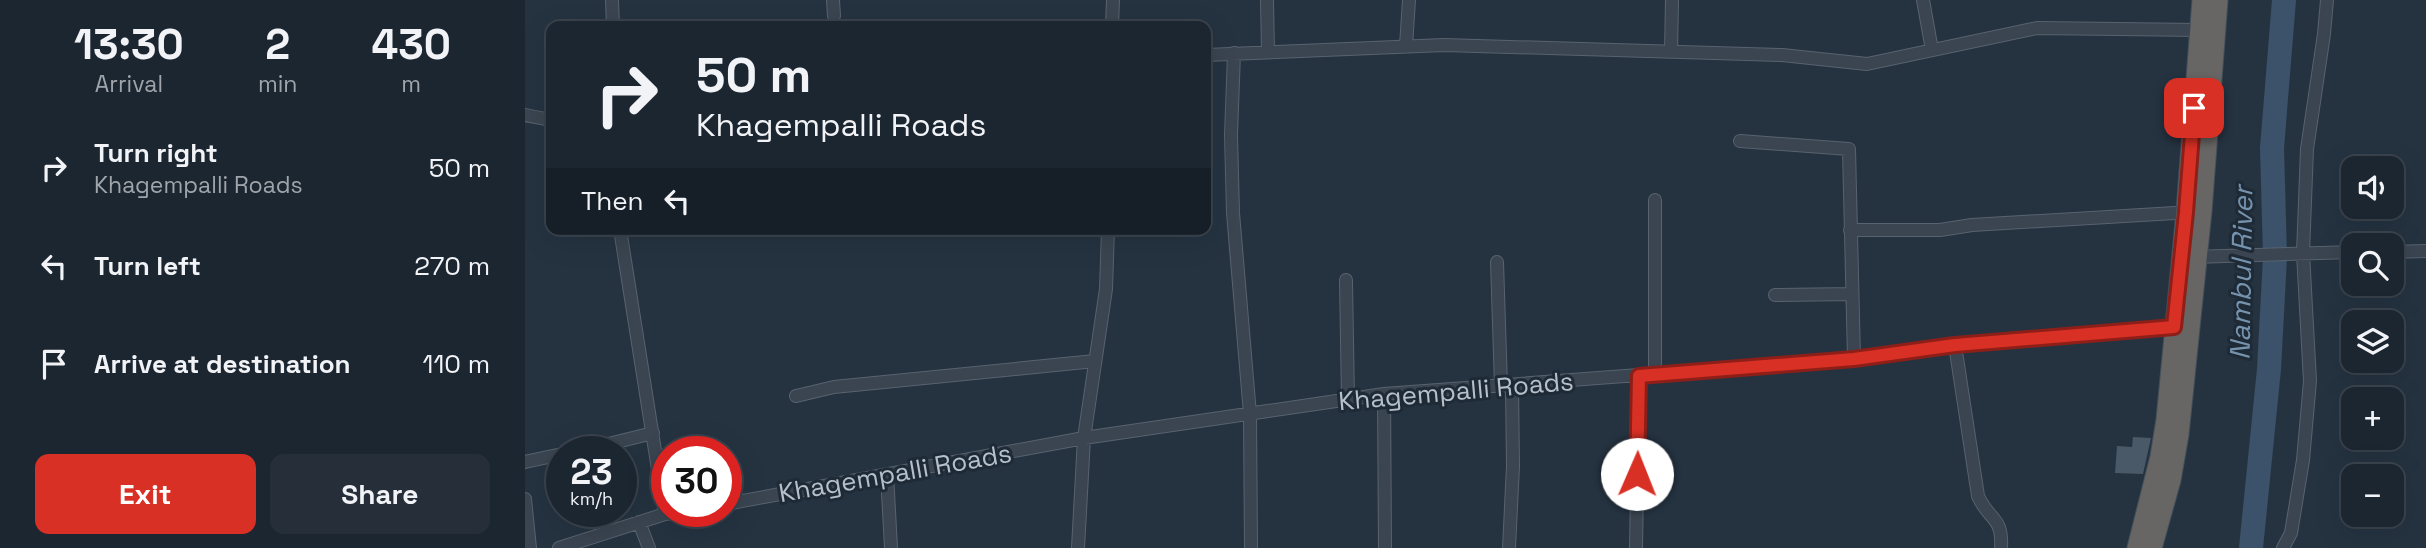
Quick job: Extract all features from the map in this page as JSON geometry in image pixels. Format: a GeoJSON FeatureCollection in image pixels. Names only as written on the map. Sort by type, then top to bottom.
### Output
{"type":"FeatureCollection","features":[{"type":"Feature","properties":{"kind":"highway"},"geometry":{"type":"LineString","coordinates":[[2194,212],[2202,0]]}},
{"type":"Feature","properties":{"kind":"highway"},"geometry":{"type":"LineString","coordinates":[[2137,548],[2160,457],[2182,327],[2218,0]]}},
{"type":"Feature","properties":{"kind":"highway"},"geometry":{"type":"LineString","coordinates":[[2151,548],[2175,457],[2182,327]]}},
{"type":"Feature","properties":{"kind":"street"},"geometry":{"type":"LineString","coordinates":[[612,0],[613,21]]}},
{"type":"Feature","properties":{"kind":"street"},"geometry":{"type":"LineString","coordinates":[[834,0],[834,16]]}},
{"type":"Feature","properties":{"kind":"street"},"geometry":{"type":"LineString","coordinates":[[1112,21],[1113,0]]}},
{"type":"Feature","properties":{"kind":"street"},"geometry":{"type":"LineString","coordinates":[[1267,0],[1268,52]]}},
{"type":"Feature","properties":{"kind":"street"},"geometry":{"type":"LineString","coordinates":[[1406,46],[1409,0]]}},
{"type":"Feature","properties":{"kind":"street"},"geometry":{"type":"LineString","coordinates":[[1671,52],[1672,0]]}},
{"type":"Feature","properties":{"kind":"street"},"geometry":{"type":"LineString","coordinates":[[1923,0],[1932,50]]}},
{"type":"Feature","properties":{"kind":"street"},"geometry":{"type":"LineString","coordinates":[[2283,548],[2291,533],[2301,472],[2310,381],[2302,253],[2307,149],[2327,0]]}},
{"type":"Feature","properties":{"kind":"street"},"geometry":{"type":"LineString","coordinates":[[1211,55],[1444,45],[1782,55],[1867,64],[2037,28],[2199,30]]}},
{"type":"Feature","properties":{"kind":"street"},"geometry":{"type":"LineString","coordinates":[[1234,53],[1231,135],[1233,213],[1249,414],[1251,548]]}},
{"type":"Feature","properties":{"kind":"street"},"geometry":{"type":"LineString","coordinates":[[525,115],[546,119]]}},
{"type":"Feature","properties":{"kind":"street"},"geometry":{"type":"LineString","coordinates":[[1740,141],[1849,149],[1854,359]]}},
{"type":"Feature","properties":{"kind":"street"},"geometry":{"type":"LineString","coordinates":[[1655,200],[1655,374]]}},
{"type":"Feature","properties":{"kind":"street"},"geometry":{"type":"LineString","coordinates":[[1850,230],[1940,230],[1972,225],[2194,212]]}},
{"type":"Feature","properties":{"kind":"street"},"geometry":{"type":"LineString","coordinates":[[621,235],[653,436]]}},
{"type":"Feature","properties":{"kind":"street"},"geometry":{"type":"LineString","coordinates":[[1078,548],[1084,438],[1106,289],[1108,235]]}},
{"type":"Feature","properties":{"kind":"street"},"geometry":{"type":"LineString","coordinates":[[2404,252],[2426,251]]}},
{"type":"Feature","properties":{"kind":"street"},"geometry":{"type":"LineString","coordinates":[[2190,257],[2341,252]]}},
{"type":"Feature","properties":{"kind":"street"},"geometry":{"type":"LineString","coordinates":[[1497,262],[1513,466],[1509,548]]}},
{"type":"Feature","properties":{"kind":"street"},"geometry":{"type":"LineString","coordinates":[[1346,280],[1348,400]]}},
{"type":"Feature","properties":{"kind":"street"},"geometry":{"type":"LineString","coordinates":[[1775,295],[1852,294]]}},
{"type":"Feature","properties":{"kind":"street","name":"Khagempalli Roads"},"geometry":{"type":"LineString","coordinates":[[742,500],[1084,438],[1384,394],[1854,359],[1955,345],[2182,327]]}},
{"type":"Feature","properties":{"kind":"street"},"geometry":{"type":"LineString","coordinates":[[1955,345],[1978,496],[1982,506],[2000,526],[2001,548]]}},
{"type":"Feature","properties":{"kind":"street"},"geometry":{"type":"LineString","coordinates":[[796,396],[834,387],[1095,361]]}},
{"type":"Feature","properties":{"kind":"street"},"geometry":{"type":"LineString","coordinates":[[1636,548],[1639,376]]}},
{"type":"Feature","properties":{"kind":"street"},"geometry":{"type":"LineString","coordinates":[[1384,394],[1385,548]]}},
{"type":"Feature","properties":{"kind":"street"},"geometry":{"type":"LineString","coordinates":[[637,437],[653,433]]}},
{"type":"Feature","properties":{"kind":"street"},"geometry":{"type":"LineString","coordinates":[[525,462],[546,457]]}},
{"type":"Feature","properties":{"kind":"street"},"geometry":{"type":"LineString","coordinates":[[887,474],[891,548]]}},
{"type":"Feature","properties":{"kind":"street"},"geometry":{"type":"LineString","coordinates":[[525,499],[530,548]]}},
{"type":"Feature","properties":{"kind":"street"},"geometry":{"type":"LineString","coordinates":[[559,548],[651,518]]}},
{"type":"Feature","properties":{"kind":"street"},"geometry":{"type":"LineString","coordinates":[[639,522],[649,548]]}},
{"type":"Feature","properties":{"kind":"building"},"geometry":{"type":"Polygon","coordinates":[[[2133,437],[2151,438],[2143,474],[2115,473],[2117,446],[2132,447],[2133,437]]]}},
{"type":"Feature","properties":{"kind":"waterway","name":"Nambul River"},"geometry":{"type":"LineString","coordinates":[[2251,548],[2269,369],[2275,257],[2272,148],[2284,0]]}},
{"type":"Feature","properties":{"kind":"route"},"geometry":{"type":"LineString","coordinates":[[1637,474],[1639,376],[1854,359],[1955,345],[2174,327],[2194,108]]}}]}
